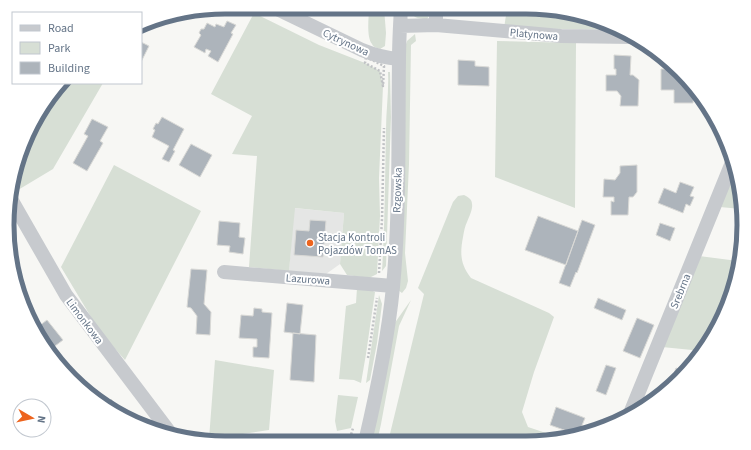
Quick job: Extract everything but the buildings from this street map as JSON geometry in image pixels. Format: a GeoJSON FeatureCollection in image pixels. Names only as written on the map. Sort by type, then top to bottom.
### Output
{"type":"FeatureCollection","features":[{"type":"Feature","properties":{"kind":"street","name":"Cytrynowa"},"geometry":{"type":"LineString","coordinates":[[287,14],[362,50],[377,56],[393,58]]}},
{"type":"Feature","properties":{"kind":"street","name":"Rzgowska"},"geometry":{"type":"LineString","coordinates":[[366,436],[385,348],[393,286],[398,163],[393,58],[400,26],[401,14]]}},
{"type":"Feature","properties":{"kind":"street"},"geometry":{"type":"LineString","coordinates":[[436,14],[436,25]]}},
{"type":"Feature","properties":{"kind":"street","name":"Platynowa"},"geometry":{"type":"LineString","coordinates":[[400,26],[436,25],[561,36],[621,37]]}},
{"type":"Feature","properties":{"kind":"street","name":"Srebrna"},"geometry":{"type":"LineString","coordinates":[[632,408],[730,170]]}},
{"type":"Feature","properties":{"kind":"street","name":"Limonkowa"},"geometry":{"type":"LineString","coordinates":[[15,206],[66,295],[166,428]]}},
{"type":"Feature","properties":{"kind":"street","name":"Lazurowa"},"geometry":{"type":"LineString","coordinates":[[224,272],[393,286]]}},
{"type":"Feature","properties":{"kind":"path"},"geometry":{"type":"LineString","coordinates":[[386,88],[393,58]]}},
{"type":"Feature","properties":{"kind":"path"},"geometry":{"type":"LineString","coordinates":[[367,361],[376,307],[378,284],[382,219],[384,123]]}},
{"type":"Feature","properties":{"kind":"path"},"geometry":{"type":"LineString","coordinates":[[351,436],[354,425]]}},
{"type":"Feature","properties":{"kind":"shaded area"},"geometry":{"type":"Polygon","coordinates":[[[294,208],[344,213],[340,264],[326,274],[289,271],[294,208]]]}},
{"type":"Feature","properties":{"kind":"green space"},"geometry":{"type":"Polygon","coordinates":[[[253,14],[319,45],[365,63],[380,71],[383,86],[377,274],[369,278],[347,275],[340,264],[344,213],[295,208],[289,271],[249,267],[257,156],[232,154],[252,116],[211,94],[253,14]]]}},
{"type":"Feature","properties":{"kind":"green space"},"geometry":{"type":"Polygon","coordinates":[[[369,14],[384,14],[386,33],[385,46],[380,49],[373,46],[370,41],[368,26],[369,14]]]}},
{"type":"Feature","properties":{"kind":"green space"},"geometry":{"type":"Polygon","coordinates":[[[411,14],[431,14],[427,19],[415,17],[411,14]]]}},
{"type":"Feature","properties":{"kind":"green space"},"geometry":{"type":"Polygon","coordinates":[[[506,14],[540,14],[581,21],[606,30],[504,28],[506,14]]]}},
{"type":"Feature","properties":{"kind":"green space"},"geometry":{"type":"Polygon","coordinates":[[[415,34],[416,41],[411,45],[409,164],[405,253],[408,281],[406,288],[402,293],[398,290],[405,47],[407,41],[415,34]]]}},
{"type":"Feature","properties":{"kind":"green space"},"geometry":{"type":"Polygon","coordinates":[[[497,41],[576,43],[575,208],[495,177],[497,41]]]}},
{"type":"Feature","properties":{"kind":"green space"},"geometry":{"type":"Polygon","coordinates":[[[388,72],[390,72],[391,117],[386,266],[382,271],[386,123],[388,72]]]}},
{"type":"Feature","properties":{"kind":"green space"},"geometry":{"type":"Polygon","coordinates":[[[68,84],[102,84],[53,169],[18,190],[21,170],[30,144],[42,119],[66,86],[68,84]]]}},
{"type":"Feature","properties":{"kind":"green space"},"geometry":{"type":"Polygon","coordinates":[[[114,165],[201,211],[125,360],[100,332],[61,267],[114,165]]]}},
{"type":"Feature","properties":{"kind":"green space"},"geometry":{"type":"Polygon","coordinates":[[[732,178],[737,209],[720,207],[732,178]]]}},
{"type":"Feature","properties":{"kind":"green space"},"geometry":{"type":"Polygon","coordinates":[[[464,195],[471,199],[472,202],[471,213],[464,231],[461,253],[467,273],[471,278],[549,313],[554,317],[534,372],[522,412],[528,427],[550,434],[540,436],[389,436],[424,294],[418,288],[453,202],[458,196],[464,195]]]}},
{"type":"Feature","properties":{"kind":"green space"},"geometry":{"type":"Polygon","coordinates":[[[699,256],[734,260],[730,280],[721,306],[709,330],[695,350],[662,347],[699,256]]]}},
{"type":"Feature","properties":{"kind":"green space"},"geometry":{"type":"Polygon","coordinates":[[[357,288],[368,289],[375,292],[361,383],[354,380],[339,379],[346,306],[356,303],[357,288]]]}},
{"type":"Feature","properties":{"kind":"green space"},"geometry":{"type":"Polygon","coordinates":[[[379,295],[382,304],[377,343],[370,380],[366,383],[379,295]]]}},
{"type":"Feature","properties":{"kind":"green space"},"geometry":{"type":"Polygon","coordinates":[[[411,300],[399,326],[378,436],[372,436],[394,324],[411,300]]]}},
{"type":"Feature","properties":{"kind":"green space"},"geometry":{"type":"Polygon","coordinates":[[[215,360],[274,370],[269,430],[229,436],[209,436],[215,360]]]}},
{"type":"Feature","properties":{"kind":"green space"},"geometry":{"type":"Polygon","coordinates":[[[338,395],[358,397],[351,428],[337,431],[335,421],[338,395]]]}},
{"type":"Feature","properties":{"kind":"place","name":"Stacja Kontroli Pojazdów TomAS"},"geometry":{"type":"Point","coordinates":[310,243]}}]}
